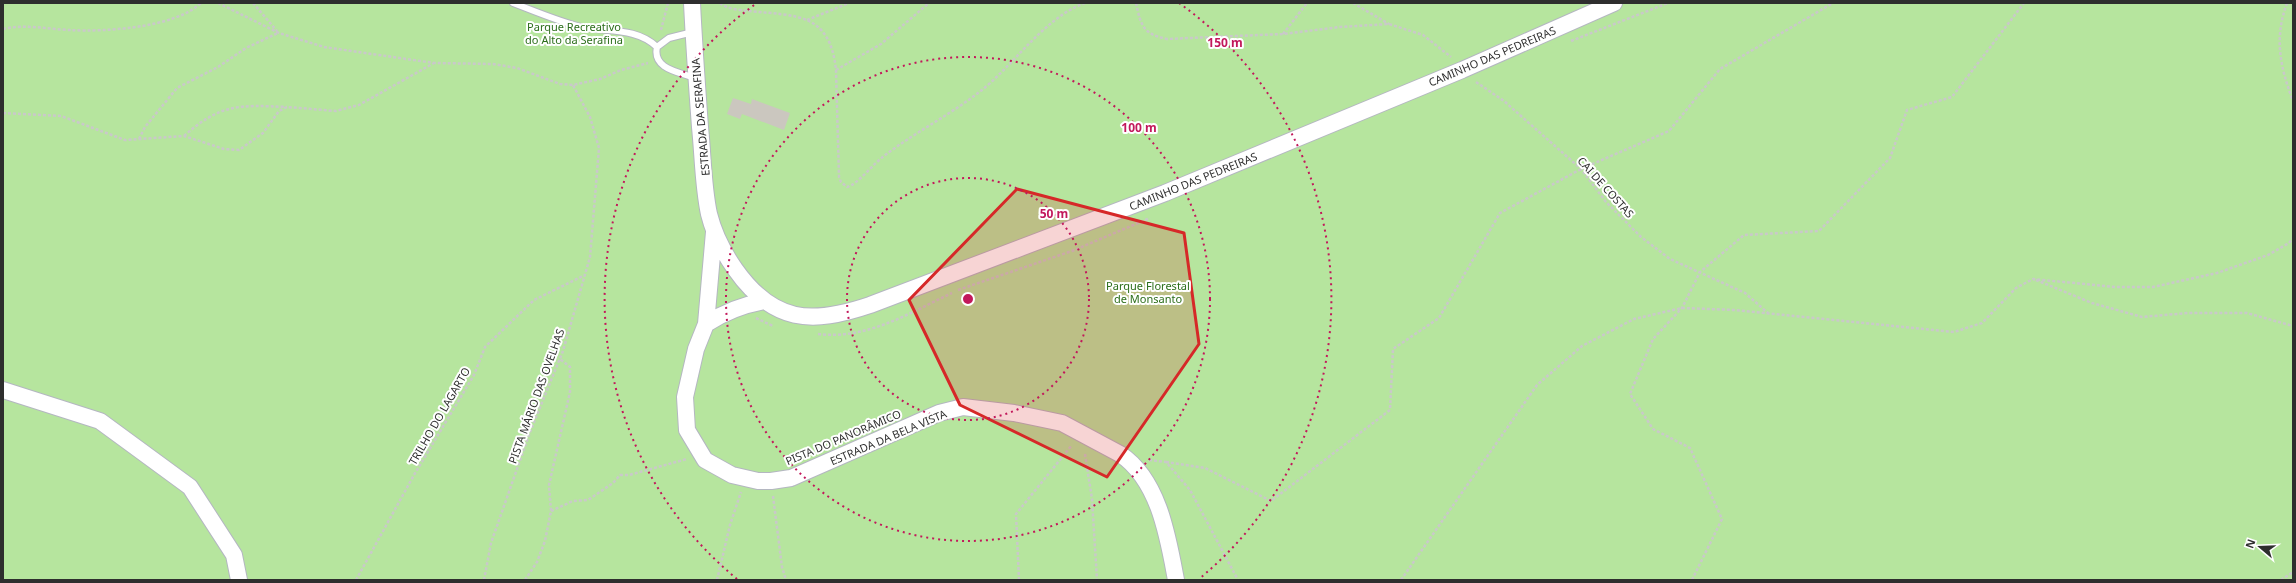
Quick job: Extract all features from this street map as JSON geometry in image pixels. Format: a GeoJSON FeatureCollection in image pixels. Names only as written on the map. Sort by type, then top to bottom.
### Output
{"type":"FeatureCollection","features":[{"type":"Feature","properties":{"kind":"street","name":"ESTRADA DA SERAFINA"},"geometry":{"type":"LineString","coordinates":[[692,3],[696,78],[706,197],[714,231]]}},
{"type":"Feature","properties":{"kind":"street","name":"CAMINHO DAS PEDREIRAS"},"geometry":{"type":"LineString","coordinates":[[714,231],[724,252],[741,277],[764,301],[774,309],[812,317],[855,310],[1165,193],[1462,70],[1614,3]]}},
{"type":"Feature","properties":{"kind":"street","name":"ESTRADA DA BELA VISTA"},"geometry":{"type":"LineString","coordinates":[[714,231],[706,324],[696,349],[685,397],[687,430],[702,455],[713,466],[732,475],[758,481],[770,482],[791,478],[939,413],[963,407],[1014,412],[1056,422],[1082,433],[1129,460],[1143,476],[1158,508],[1176,580]]}},
{"type":"Feature","properties":{"kind":"street"},"geometry":{"type":"LineString","coordinates":[[706,324],[722,313],[744,305],[764,301]]}},
{"type":"Feature","properties":{"kind":"street"},"geometry":{"type":"LineString","coordinates":[[3,390],[100,421],[190,487],[234,555],[239,580]]}},
{"type":"Feature","properties":{"kind":"lane"},"geometry":{"type":"LineString","coordinates":[[512,3],[578,26],[622,31],[651,41],[657,47]]}},
{"type":"Feature","properties":{"kind":"lane"},"geometry":{"type":"LineString","coordinates":[[693,32],[669,38],[657,47],[655,55],[658,61],[667,68],[696,78]]}},
{"type":"Feature","properties":{"kind":"path"},"geometry":{"type":"LineString","coordinates":[[3,29],[24,26],[99,30],[150,25],[180,18],[201,3]]}},
{"type":"Feature","properties":{"kind":"path"},"geometry":{"type":"LineString","coordinates":[[218,3],[279,33],[324,46],[434,63],[493,64],[517,68],[560,84],[573,85],[600,80],[642,64]]}},
{"type":"Feature","properties":{"kind":"path"},"geometry":{"type":"LineString","coordinates":[[253,3],[279,33]]}},
{"type":"Feature","properties":{"kind":"path"},"geometry":{"type":"LineString","coordinates":[[657,47],[668,3]]}},
{"type":"Feature","properties":{"kind":"path"},"geometry":{"type":"LineString","coordinates":[[720,3],[735,9],[784,14],[807,20],[819,28],[829,38],[834,52],[836,70],[840,182],[847,187],[858,181],[865,172],[883,156],[979,93],[1055,21],[1076,6],[1085,3]]}},
{"type":"Feature","properties":{"kind":"path"},"geometry":{"type":"LineString","coordinates":[[807,20],[849,3]]}},
{"type":"Feature","properties":{"kind":"path"},"geometry":{"type":"LineString","coordinates":[[836,70],[881,44],[929,3]]}},
{"type":"Feature","properties":{"kind":"path"},"geometry":{"type":"LineString","coordinates":[[1136,3],[1140,20],[1146,31],[1154,36],[1167,39],[1283,34],[1340,27],[1389,24]]}},
{"type":"Feature","properties":{"kind":"path"},"geometry":{"type":"LineString","coordinates":[[1283,34],[1307,3]]}},
{"type":"Feature","properties":{"kind":"path"},"geometry":{"type":"LineString","coordinates":[[1353,3],[1389,24]]}},
{"type":"Feature","properties":{"kind":"path"},"geometry":{"type":"LineString","coordinates":[[1145,460],[1206,468],[1271,501],[1390,410],[1393,349],[1439,318],[1500,213],[1582,169],[1669,131],[1720,69],[1833,3]]}},
{"type":"Feature","properties":{"kind":"path"},"geometry":{"type":"LineString","coordinates":[[1692,580],[1722,519],[1690,448],[1653,429],[1630,394],[1653,339],[1682,308],[1700,272],[1744,235],[1819,232],[1890,158],[1907,110],[1952,97],[2024,3]]}},
{"type":"Feature","properties":{"kind":"path"},"geometry":{"type":"LineString","coordinates":[[2287,3],[2279,34],[2282,73],[2293,101]]}},
{"type":"Feature","properties":{"kind":"path","name":"CAI DE COSTAS"},"geometry":{"type":"LineString","coordinates":[[1389,24],[1418,32],[1438,44],[1451,56],[1462,70],[1504,101],[1582,169],[1606,202],[1642,237],[1670,259],[1745,293],[1769,313]]}},
{"type":"Feature","properties":{"kind":"path"},"geometry":{"type":"LineString","coordinates":[[139,139],[145,128],[177,88],[218,67],[246,48],[279,33]]}},
{"type":"Feature","properties":{"kind":"path"},"geometry":{"type":"LineString","coordinates":[[184,136],[213,114],[245,105],[336,111],[359,104],[434,63]]}},
{"type":"Feature","properties":{"kind":"path","name":"PISTA MÁRIO DAS OVELHAS"},"geometry":{"type":"LineString","coordinates":[[484,580],[494,536],[530,432],[560,359],[590,257],[599,148],[590,117],[573,85]]}},
{"type":"Feature","properties":{"kind":"path"},"geometry":{"type":"LineString","coordinates":[[3,113],[61,116],[124,140],[184,136],[224,149],[239,150],[263,133],[279,111],[287,107]]}},
{"type":"Feature","properties":{"kind":"path"},"geometry":{"type":"LineString","coordinates":[[1400,580],[1538,384],[1582,346],[1634,319],[1682,308],[1769,313],[1954,332],[1982,323],[2016,288],[2033,279],[2116,287],[2153,287],[2217,273],[2268,255],[2289,243],[2293,238]]}},
{"type":"Feature","properties":{"kind":"path","name":"TRILHO DO LAGARTO"},"geometry":{"type":"LineString","coordinates":[[356,580],[414,475],[474,374],[485,347],[534,300],[584,275]]}},
{"type":"Feature","properties":{"kind":"path"},"geometry":{"type":"LineString","coordinates":[[2033,279],[2092,304],[2142,317],[2188,313],[2247,313],[2293,326]]}},
{"type":"Feature","properties":{"kind":"path"},"geometry":{"type":"LineString","coordinates":[[524,580],[537,562],[545,541],[551,511],[549,485],[570,392],[570,367],[560,359]]}},
{"type":"Feature","properties":{"kind":"path"},"geometry":{"type":"LineString","coordinates":[[1019,580],[1016,514],[1082,433]]}},
{"type":"Feature","properties":{"kind":"path"},"geometry":{"type":"LineString","coordinates":[[1082,433],[1092,499],[1097,580]]}},
{"type":"Feature","properties":{"kind":"path"},"geometry":{"type":"LineString","coordinates":[[551,511],[573,501],[588,500],[613,483],[620,475],[629,475],[702,455]]}},
{"type":"Feature","properties":{"kind":"path"},"geometry":{"type":"LineString","coordinates":[[1166,462],[1190,490],[1238,580]]}},
{"type":"Feature","properties":{"kind":"path"},"geometry":{"type":"LineString","coordinates":[[717,580],[730,525],[743,486]]}},
{"type":"Feature","properties":{"kind":"path"},"geometry":{"type":"LineString","coordinates":[[772,493],[782,567],[786,580]]}},
{"type":"Feature","properties":{"kind":"path"},"geometry":{"type":"LineString","coordinates":[[2281,580],[2293,572]]}},
{"type":"Feature","properties":{"kind":"highlighted area"},"geometry":{"type":"Polygon","coordinates":[[[1017,189],[1184,233],[1199,344],[1107,477],[960,405],[909,300],[1017,189]]]}},
{"type":"Feature","properties":{"kind":"green space","name":"Parque Florestal de Monsanto"},"geometry":{"type":"Polygon","coordinates":[[[3,3],[2293,3],[2293,580],[3,580],[3,3]]]}},
{"type":"Feature","properties":{"kind":"building"},"geometry":{"type":"Polygon","coordinates":[[[733,98],[751,104],[752,99],[790,113],[784,130],[742,114],[740,119],[727,114],[733,98]]]}},
{"type":"Feature","properties":{"kind":"park label","name":"Parque Recreativo do Alto da Serafina"},"geometry":{"type":"Point","coordinates":[574,32]}}]}
